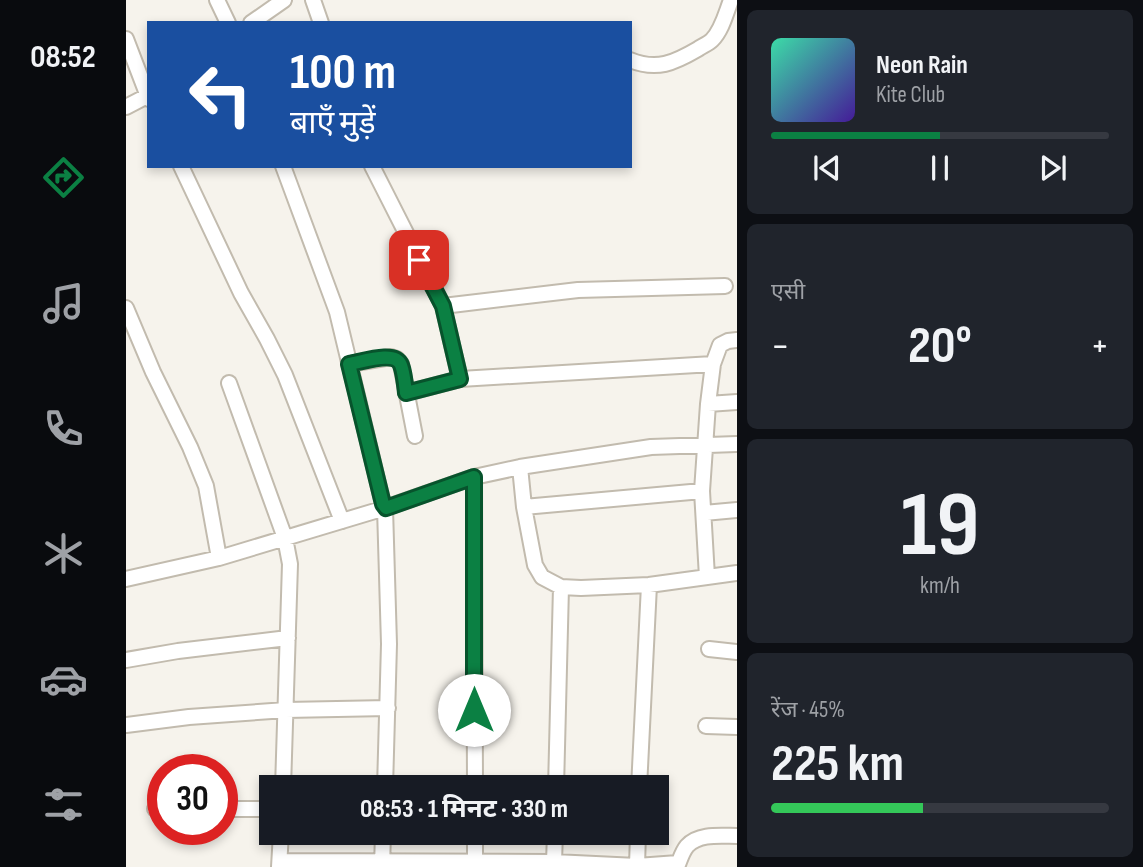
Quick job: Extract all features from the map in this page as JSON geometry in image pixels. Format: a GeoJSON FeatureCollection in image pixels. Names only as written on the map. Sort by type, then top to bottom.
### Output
{"type":"FeatureCollection","features":[{"type":"Feature","properties":{"kind":"street"},"geometry":{"type":"LineString","coordinates":[[217,0],[227,21]]}},
{"type":"Feature","properties":{"kind":"street"},"geometry":{"type":"LineString","coordinates":[[254,21],[284,0]]}},
{"type":"Feature","properties":{"kind":"street"},"geometry":{"type":"LineString","coordinates":[[313,0],[320,21]]}},
{"type":"Feature","properties":{"kind":"street"},"geometry":{"type":"LineString","coordinates":[[632,61],[662,65],[678,61],[712,40],[721,28],[731,0]]}},
{"type":"Feature","properties":{"kind":"street"},"geometry":{"type":"LineString","coordinates":[[126,39],[147,93]]}},
{"type":"Feature","properties":{"kind":"street"},"geometry":{"type":"LineString","coordinates":[[126,107],[147,96]]}},
{"type":"Feature","properties":{"kind":"street"},"geometry":{"type":"LineString","coordinates":[[182,168],[241,293],[285,375],[342,521]]}},
{"type":"Feature","properties":{"kind":"street"},"geometry":{"type":"LineString","coordinates":[[284,168],[337,312],[386,508],[388,708],[385,775]]}},
{"type":"Feature","properties":{"kind":"street"},"geometry":{"type":"LineString","coordinates":[[373,168],[443,306],[460,379]]}},
{"type":"Feature","properties":{"kind":"street"},"geometry":{"type":"LineString","coordinates":[[443,306],[578,289],[725,286]]}},
{"type":"Feature","properties":{"kind":"street"},"geometry":{"type":"LineString","coordinates":[[126,308],[206,486],[219,558]]}},
{"type":"Feature","properties":{"kind":"street"},"geometry":{"type":"LineString","coordinates":[[707,577],[702,491],[713,364],[720,345],[737,340]]}},
{"type":"Feature","properties":{"kind":"street"},"geometry":{"type":"LineString","coordinates":[[349,364],[391,357],[397,359],[401,365],[415,436]]}},
{"type":"Feature","properties":{"kind":"street"},"geometry":{"type":"LineString","coordinates":[[406,393],[460,379],[713,364]]}},
{"type":"Feature","properties":{"kind":"street"},"geometry":{"type":"LineString","coordinates":[[229,383],[285,538],[290,564],[284,775]]}},
{"type":"Feature","properties":{"kind":"street"},"geometry":{"type":"LineString","coordinates":[[709,404],[737,402]]}},
{"type":"Feature","properties":{"kind":"street"},"geometry":{"type":"LineString","coordinates":[[126,563],[129,579],[219,558],[386,508],[474,477],[520,467],[651,447],[737,444]]}},
{"type":"Feature","properties":{"kind":"street"},"geometry":{"type":"LineString","coordinates":[[520,467],[534,565],[542,577],[561,587],[649,585],[737,573]]}},
{"type":"Feature","properties":{"kind":"street"},"geometry":{"type":"LineString","coordinates":[[474,477],[475,775]]}},
{"type":"Feature","properties":{"kind":"street"},"geometry":{"type":"LineString","coordinates":[[524,507],[702,491]]}},
{"type":"Feature","properties":{"kind":"street"},"geometry":{"type":"LineString","coordinates":[[704,513],[737,510]]}},
{"type":"Feature","properties":{"kind":"street"},"geometry":{"type":"LineString","coordinates":[[640,775],[649,585]]}},
{"type":"Feature","properties":{"kind":"street"},"geometry":{"type":"LineString","coordinates":[[556,775],[561,587]]}},
{"type":"Feature","properties":{"kind":"street"},"geometry":{"type":"LineString","coordinates":[[126,660],[288,638]]}},
{"type":"Feature","properties":{"kind":"street"},"geometry":{"type":"LineString","coordinates":[[709,649],[737,652]]}},
{"type":"Feature","properties":{"kind":"street"},"geometry":{"type":"LineString","coordinates":[[126,726],[189,717],[286,710],[388,708]]}},
{"type":"Feature","properties":{"kind":"street"},"geometry":{"type":"LineString","coordinates":[[706,726],[737,727]]}},
{"type":"Feature","properties":{"kind":"street"},"geometry":{"type":"LineString","coordinates":[[238,809],[259,809]]}},
{"type":"Feature","properties":{"kind":"street"},"geometry":{"type":"LineString","coordinates":[[280,845],[279,864],[475,865],[554,862],[636,866],[678,865],[685,849],[695,841],[704,837],[737,836]]}},
{"type":"Feature","properties":{"kind":"street"},"geometry":{"type":"LineString","coordinates":[[382,865],[383,845]]}},
{"type":"Feature","properties":{"kind":"street"},"geometry":{"type":"LineString","coordinates":[[475,845],[475,865]]}},
{"type":"Feature","properties":{"kind":"street"},"geometry":{"type":"LineString","coordinates":[[554,862],[555,845]]}},
{"type":"Feature","properties":{"kind":"street"},"geometry":{"type":"LineString","coordinates":[[636,866],[637,845]]}},
{"type":"Feature","properties":{"kind":"route"},"geometry":{"type":"LineString","coordinates":[[419,260],[443,306],[460,379],[406,393],[401,365],[397,359],[391,357],[349,364],[386,508],[474,477],[474,710]]}}]}
